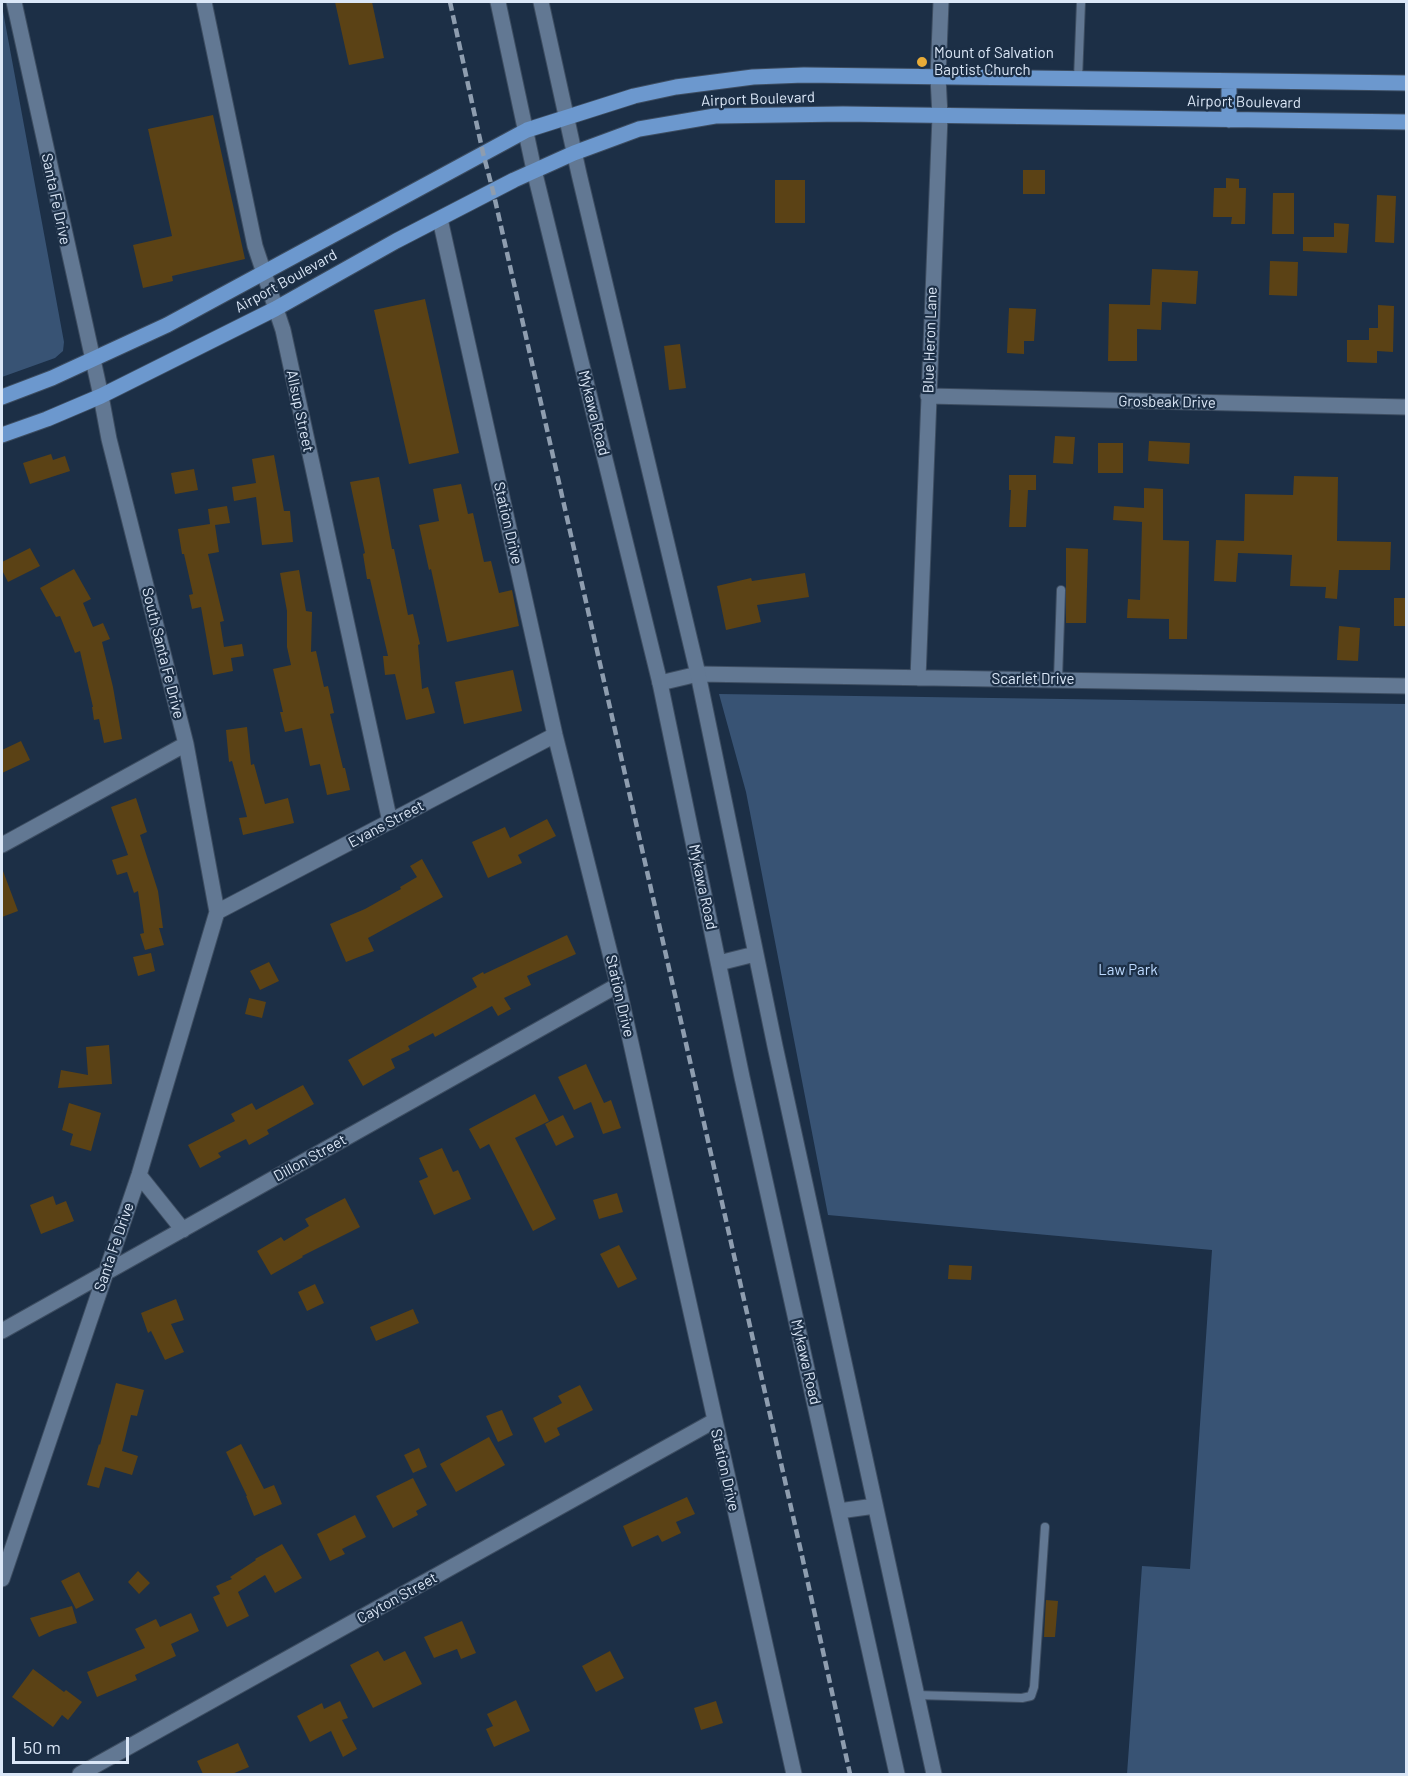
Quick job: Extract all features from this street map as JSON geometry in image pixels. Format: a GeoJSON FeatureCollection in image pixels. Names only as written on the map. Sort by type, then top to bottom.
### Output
{"type":"FeatureCollection","features":[{"type":"Feature","properties":{"kind":"main road","name":"Airport Boulevard"},"geometry":{"type":"LineString","coordinates":[[2,398],[52,378],[167,325],[527,130],[634,96],[676,87],[753,77],[804,75],[1407,83]]}},
{"type":"Feature","properties":{"kind":"main road"},"geometry":{"type":"LineString","coordinates":[[1229,81],[1229,120]]}},
{"type":"Feature","properties":{"kind":"main road","name":"Airport Boulevard"},"geometry":{"type":"LineString","coordinates":[[2,435],[100,396],[275,309],[396,240],[534,170],[639,129],[715,116],[843,114],[1407,122]]}},
{"type":"Feature","properties":{"kind":"street","name":"Santa Fe Drive"},"geometry":{"type":"LineString","coordinates":[[14,2],[100,396]]}},
{"type":"Feature","properties":{"kind":"street","name":"Allsup Street"},"geometry":{"type":"LineString","coordinates":[[204,2],[255,246],[283,330],[390,822]]}},
{"type":"Feature","properties":{"kind":"street","name":"Mykawa Road"},"geometry":{"type":"LineString","coordinates":[[498,2],[534,170],[660,683],[742,1077],[897,1774]]}},
{"type":"Feature","properties":{"kind":"street"},"geometry":{"type":"LineString","coordinates":[[541,2],[574,153],[698,674],[755,954],[934,1774]]}},
{"type":"Feature","properties":{"kind":"street","name":"Blue Heron Lane"},"geometry":{"type":"LineString","coordinates":[[918,678],[940,116],[938,77],[941,2]]}},
{"type":"Feature","properties":{"kind":"street","name":"Station Drive"},"geometry":{"type":"LineString","coordinates":[[440,219],[555,735],[618,985],[794,1774]]}},
{"type":"Feature","properties":{"kind":"street","name":"South Santa Fe Drive"},"geometry":{"type":"LineString","coordinates":[[100,396],[186,744],[217,912]]}},
{"type":"Feature","properties":{"kind":"street","name":"Grosbeak Drive"},"geometry":{"type":"LineString","coordinates":[[928,396],[1407,407]]}},
{"type":"Feature","properties":{"kind":"street","name":"Scarlet Drive"},"geometry":{"type":"LineString","coordinates":[[660,683],[698,674],[1407,686]]}},
{"type":"Feature","properties":{"kind":"street","name":"Evans Street"},"geometry":{"type":"LineString","coordinates":[[217,912],[555,735]]}},
{"type":"Feature","properties":{"kind":"street"},"geometry":{"type":"LineString","coordinates":[[2,845],[186,744]]}},
{"type":"Feature","properties":{"kind":"street","name":"Santa Fe Drive"},"geometry":{"type":"LineString","coordinates":[[2,1579],[139,1175],[217,912]]}},
{"type":"Feature","properties":{"kind":"street"},"geometry":{"type":"LineString","coordinates":[[719,963],[755,954]]}},
{"type":"Feature","properties":{"kind":"street","name":"Dillon Street"},"geometry":{"type":"LineString","coordinates":[[2,1331],[618,985]]}},
{"type":"Feature","properties":{"kind":"street"},"geometry":{"type":"LineString","coordinates":[[139,1175],[183,1230]]}},
{"type":"Feature","properties":{"kind":"street","name":"Cayton Street"},"geometry":{"type":"LineString","coordinates":[[80,1774],[714,1421]]}},
{"type":"Feature","properties":{"kind":"street"},"geometry":{"type":"LineString","coordinates":[[839,1511],[875,1506]]}},
{"type":"Feature","properties":{"kind":"lane"},"geometry":{"type":"LineString","coordinates":[[1078,79],[1081,2]]}},
{"type":"Feature","properties":{"kind":"lane"},"geometry":{"type":"LineString","coordinates":[[1058,679],[1061,590]]}},
{"type":"Feature","properties":{"kind":"lane"},"geometry":{"type":"LineString","coordinates":[[916,1695],[1023,1698],[1031,1696],[1034,1687],[1045,1527]]}},
{"type":"Feature","properties":{"kind":"green space"},"geometry":{"type":"Polygon","coordinates":[[[2,6],[64,342],[63,351],[55,358],[2,377],[2,6]]]}},
{"type":"Feature","properties":{"kind":"green space","name":"Law Park"},"geometry":{"type":"Polygon","coordinates":[[[719,694],[1406,704],[1406,1774],[1127,1774],[1142,1566],[1190,1569],[1212,1250],[828,1215],[746,792],[719,694]]]}},
{"type":"Feature","properties":{"kind":"building"},"geometry":{"type":"Polygon","coordinates":[[[335,2],[372,2],[384,58],[349,65],[335,2]]]}},
{"type":"Feature","properties":{"kind":"building"},"geometry":{"type":"Polygon","coordinates":[[[213,115],[245,259],[172,276],[173,281],[143,288],[133,245],[172,236],[148,129],[213,115]]]}},
{"type":"Feature","properties":{"kind":"building"},"geometry":{"type":"Polygon","coordinates":[[[1023,170],[1045,170],[1045,194],[1023,194],[1023,170]]]}},
{"type":"Feature","properties":{"kind":"building"},"geometry":{"type":"Polygon","coordinates":[[[1226,178],[1239,179],[1239,188],[1246,188],[1245,224],[1231,224],[1232,217],[1213,217],[1214,188],[1226,188],[1226,178]]]}},
{"type":"Feature","properties":{"kind":"building"},"geometry":{"type":"Polygon","coordinates":[[[775,180],[805,180],[805,223],[775,223],[775,180]]]}},
{"type":"Feature","properties":{"kind":"building"},"geometry":{"type":"Polygon","coordinates":[[[1273,193],[1294,193],[1294,234],[1272,234],[1273,193]]]}},
{"type":"Feature","properties":{"kind":"building"},"geometry":{"type":"Polygon","coordinates":[[[1377,195],[1396,196],[1394,243],[1375,242],[1377,195]]]}},
{"type":"Feature","properties":{"kind":"building"},"geometry":{"type":"Polygon","coordinates":[[[1334,223],[1349,224],[1347,253],[1303,251],[1303,237],[1334,237],[1334,223]]]}},
{"type":"Feature","properties":{"kind":"building"},"geometry":{"type":"Polygon","coordinates":[[[1270,261],[1298,262],[1297,296],[1269,295],[1270,261]]]}},
{"type":"Feature","properties":{"kind":"building"},"geometry":{"type":"Polygon","coordinates":[[[1152,269],[1198,271],[1196,304],[1162,302],[1161,330],[1137,329],[1137,361],[1108,361],[1109,304],[1150,305],[1152,269]]]}},
{"type":"Feature","properties":{"kind":"building"},"geometry":{"type":"Polygon","coordinates":[[[425,299],[459,453],[409,464],[374,310],[425,299]]]}},
{"type":"Feature","properties":{"kind":"building"},"geometry":{"type":"Polygon","coordinates":[[[1378,305],[1394,306],[1393,352],[1377,351],[1377,363],[1347,362],[1347,340],[1369,340],[1369,328],[1378,328],[1378,305]]]}},
{"type":"Feature","properties":{"kind":"building"},"geometry":{"type":"Polygon","coordinates":[[[1009,308],[1036,309],[1034,341],[1024,341],[1024,354],[1007,353],[1009,308]]]}},
{"type":"Feature","properties":{"kind":"building"},"geometry":{"type":"Polygon","coordinates":[[[680,344],[686,388],[669,390],[664,346],[680,344]]]}},
{"type":"Feature","properties":{"kind":"building"},"geometry":{"type":"Polygon","coordinates":[[[1055,436],[1075,437],[1073,464],[1053,463],[1055,436]]]}},
{"type":"Feature","properties":{"kind":"building"},"geometry":{"type":"Polygon","coordinates":[[[1149,441],[1190,443],[1189,464],[1148,461],[1149,441]]]}},
{"type":"Feature","properties":{"kind":"building"},"geometry":{"type":"Polygon","coordinates":[[[1098,443],[1123,443],[1123,473],[1098,473],[1098,443]]]}},
{"type":"Feature","properties":{"kind":"building"},"geometry":{"type":"Polygon","coordinates":[[[51,454],[53,460],[65,456],[70,471],[30,484],[23,463],[51,454]]]}},
{"type":"Feature","properties":{"kind":"building"},"geometry":{"type":"Polygon","coordinates":[[[274,455],[284,511],[290,511],[293,542],[262,545],[256,497],[234,501],[232,487],[256,483],[252,459],[274,455]]]}},
{"type":"Feature","properties":{"kind":"building"},"geometry":{"type":"Polygon","coordinates":[[[194,469],[198,490],[175,494],[171,473],[194,469]]]}},
{"type":"Feature","properties":{"kind":"building"},"geometry":{"type":"Polygon","coordinates":[[[1009,475],[1036,475],[1036,490],[1028,490],[1026,527],[1009,527],[1011,490],[1009,490],[1009,475]]]}},
{"type":"Feature","properties":{"kind":"building"},"geometry":{"type":"Polygon","coordinates":[[[1294,476],[1338,477],[1337,541],[1391,542],[1390,570],[1339,570],[1337,599],[1325,598],[1326,587],[1290,586],[1292,555],[1238,553],[1236,582],[1214,581],[1216,540],[1244,541],[1245,494],[1293,495],[1294,476]]]}},
{"type":"Feature","properties":{"kind":"building"},"geometry":{"type":"Polygon","coordinates":[[[379,477],[392,549],[394,549],[408,615],[413,614],[420,644],[418,645],[422,689],[428,687],[435,713],[406,720],[395,674],[385,675],[383,656],[388,656],[370,579],[367,579],[363,554],[365,553],[350,482],[379,477]]]}},
{"type":"Feature","properties":{"kind":"building"},"geometry":{"type":"Polygon","coordinates":[[[461,484],[468,514],[473,513],[484,562],[491,561],[499,593],[512,590],[519,626],[447,642],[419,525],[439,521],[433,489],[461,484]]]}},
{"type":"Feature","properties":{"kind":"building"},"geometry":{"type":"Polygon","coordinates":[[[1144,488],[1163,489],[1163,540],[1189,541],[1187,639],[1169,639],[1169,619],[1127,618],[1128,599],[1140,600],[1142,522],[1113,520],[1114,506],[1144,508],[1144,488]]]}},
{"type":"Feature","properties":{"kind":"building"},"geometry":{"type":"Polygon","coordinates":[[[227,506],[230,523],[215,525],[219,552],[208,554],[224,621],[220,622],[224,647],[242,644],[244,656],[231,658],[233,671],[213,675],[201,607],[192,609],[189,595],[193,594],[178,529],[210,524],[208,509],[227,506]]]}},
{"type":"Feature","properties":{"kind":"building"},"geometry":{"type":"Polygon","coordinates":[[[30,548],[40,566],[8,582],[2,570],[2,562],[30,548]]]}},
{"type":"Feature","properties":{"kind":"building"},"geometry":{"type":"Polygon","coordinates":[[[1066,548],[1088,549],[1086,623],[1066,623],[1066,548]]]}},
{"type":"Feature","properties":{"kind":"building"},"geometry":{"type":"Polygon","coordinates":[[[74,569],[91,599],[83,603],[93,627],[103,623],[110,639],[102,642],[122,739],[104,743],[99,719],[94,720],[80,651],[75,653],[60,616],[56,617],[40,588],[74,569]]]}},
{"type":"Feature","properties":{"kind":"building"},"geometry":{"type":"Polygon","coordinates":[[[299,570],[306,611],[312,612],[311,652],[316,651],[324,687],[328,686],[334,713],[330,714],[350,790],[327,795],[320,764],[310,766],[302,728],[285,732],[273,669],[291,665],[287,647],[287,611],[280,573],[299,570]]]}},
{"type":"Feature","properties":{"kind":"building"},"geometry":{"type":"Polygon","coordinates":[[[805,573],[809,597],[757,605],[761,622],[726,630],[717,586],[751,578],[752,581],[805,573]]]}},
{"type":"Feature","properties":{"kind":"building"},"geometry":{"type":"Polygon","coordinates":[[[1394,598],[1407,598],[1407,626],[1394,626],[1394,598]]]}},
{"type":"Feature","properties":{"kind":"building"},"geometry":{"type":"Polygon","coordinates":[[[1339,626],[1360,628],[1358,661],[1337,660],[1339,626]]]}},
{"type":"Feature","properties":{"kind":"building"},"geometry":{"type":"Polygon","coordinates":[[[513,670],[522,711],[464,724],[455,682],[513,670]]]}},
{"type":"Feature","properties":{"kind":"building"},"geometry":{"type":"Polygon","coordinates":[[[247,727],[251,765],[254,764],[265,804],[288,798],[294,823],[243,835],[239,818],[247,817],[232,761],[229,762],[226,730],[247,727]]]}},
{"type":"Feature","properties":{"kind":"building"},"geometry":{"type":"Polygon","coordinates":[[[21,741],[30,760],[2,773],[2,750],[21,741]]]}},
{"type":"Feature","properties":{"kind":"building"},"geometry":{"type":"Polygon","coordinates":[[[136,798],[147,832],[140,835],[158,891],[163,928],[159,928],[164,945],[145,950],[140,934],[144,933],[138,891],[134,893],[127,872],[117,875],[112,860],[128,855],[111,807],[136,798]]]}},
{"type":"Feature","properties":{"kind":"building"},"geometry":{"type":"Polygon","coordinates":[[[547,819],[556,836],[518,855],[522,863],[488,878],[472,842],[505,827],[510,838],[547,819]]]}},
{"type":"Feature","properties":{"kind":"building"},"geometry":{"type":"Polygon","coordinates":[[[422,859],[443,897],[368,938],[374,951],[346,962],[330,924],[365,909],[401,889],[400,887],[417,877],[410,866],[422,859]]]}},
{"type":"Feature","properties":{"kind":"building"},"geometry":{"type":"Polygon","coordinates":[[[2,871],[18,911],[2,917],[2,871]]]}},
{"type":"Feature","properties":{"kind":"building"},"geometry":{"type":"Polygon","coordinates":[[[567,935],[576,954],[527,976],[531,985],[504,998],[511,1009],[498,1016],[492,1006],[435,1037],[433,1033],[408,1046],[410,1050],[391,1059],[395,1068],[363,1086],[348,1060],[477,987],[472,978],[567,935]]]}},
{"type":"Feature","properties":{"kind":"building"},"geometry":{"type":"Polygon","coordinates":[[[151,953],[155,971],[138,976],[133,957],[151,953]]]}},
{"type":"Feature","properties":{"kind":"building"},"geometry":{"type":"Polygon","coordinates":[[[269,962],[279,981],[260,990],[250,971],[269,962]]]}},
{"type":"Feature","properties":{"kind":"building"},"geometry":{"type":"Polygon","coordinates":[[[249,998],[266,1002],[262,1018],[245,1014],[249,998]]]}},
{"type":"Feature","properties":{"kind":"building"},"geometry":{"type":"Polygon","coordinates":[[[109,1045],[112,1084],[58,1088],[61,1070],[88,1075],[86,1047],[109,1045]]]}},
{"type":"Feature","properties":{"kind":"building"},"geometry":{"type":"Polygon","coordinates":[[[586,1064],[604,1103],[611,1100],[621,1128],[603,1134],[591,1102],[574,1110],[558,1077],[586,1064]]]}},
{"type":"Feature","properties":{"kind":"building"},"geometry":{"type":"Polygon","coordinates":[[[303,1085],[314,1104],[267,1130],[269,1134],[249,1145],[246,1139],[218,1153],[221,1157],[200,1168],[188,1145],[235,1121],[231,1114],[252,1103],[256,1110],[303,1085]]]}},
{"type":"Feature","properties":{"kind":"building"},"geometry":{"type":"Polygon","coordinates":[[[535,1094],[549,1121],[515,1138],[556,1219],[533,1231],[489,1144],[480,1149],[469,1129],[535,1094]]]}},
{"type":"Feature","properties":{"kind":"building"},"geometry":{"type":"Polygon","coordinates":[[[69,1103],[101,1113],[91,1151],[70,1145],[73,1134],[62,1130],[69,1103]]]}},
{"type":"Feature","properties":{"kind":"building"},"geometry":{"type":"Polygon","coordinates":[[[563,1115],[574,1137],[556,1146],[545,1124],[563,1115]]]}},
{"type":"Feature","properties":{"kind":"building"},"geometry":{"type":"Polygon","coordinates":[[[442,1148],[453,1172],[458,1170],[471,1199],[434,1215],[419,1181],[428,1177],[419,1158],[442,1148]]]}},
{"type":"Feature","properties":{"kind":"building"},"geometry":{"type":"Polygon","coordinates":[[[617,1193],[623,1212],[599,1219],[593,1200],[617,1193]]]}},
{"type":"Feature","properties":{"kind":"building"},"geometry":{"type":"Polygon","coordinates":[[[53,1196],[56,1205],[66,1201],[74,1221],[41,1234],[30,1205],[53,1196]]]}},
{"type":"Feature","properties":{"kind":"building"},"geometry":{"type":"Polygon","coordinates":[[[345,1198],[360,1227],[302,1256],[271,1275],[257,1251],[281,1237],[284,1241],[309,1226],[305,1219],[345,1198]]]}},
{"type":"Feature","properties":{"kind":"building"},"geometry":{"type":"Polygon","coordinates":[[[619,1245],[637,1279],[618,1288],[600,1254],[619,1245]]]}},
{"type":"Feature","properties":{"kind":"building"},"geometry":{"type":"Polygon","coordinates":[[[949,1265],[972,1266],[971,1280],[948,1279],[949,1265]]]}},
{"type":"Feature","properties":{"kind":"building"},"geometry":{"type":"Polygon","coordinates":[[[315,1284],[324,1303],[307,1311],[298,1292],[315,1284]]]}},
{"type":"Feature","properties":{"kind":"building"},"geometry":{"type":"Polygon","coordinates":[[[176,1299],[184,1320],[171,1324],[184,1352],[165,1360],[151,1331],[148,1333],[141,1313],[176,1299]]]}},
{"type":"Feature","properties":{"kind":"building"},"geometry":{"type":"Polygon","coordinates":[[[413,1309],[419,1323],[376,1341],[370,1327],[413,1309]]]}},
{"type":"Feature","properties":{"kind":"building"},"geometry":{"type":"Polygon","coordinates":[[[116,1383],[144,1390],[137,1416],[131,1415],[122,1451],[138,1456],[132,1475],[105,1467],[99,1488],[87,1485],[116,1383]]]}},
{"type":"Feature","properties":{"kind":"building"},"geometry":{"type":"Polygon","coordinates":[[[580,1385],[593,1410],[557,1428],[560,1435],[545,1443],[533,1418],[562,1403],[558,1396],[580,1385]]]}},
{"type":"Feature","properties":{"kind":"building"},"geometry":{"type":"Polygon","coordinates":[[[502,1410],[513,1435],[498,1442],[486,1416],[502,1410]]]}},
{"type":"Feature","properties":{"kind":"building"},"geometry":{"type":"Polygon","coordinates":[[[489,1437],[505,1465],[456,1492],[440,1464],[489,1437]]]}},
{"type":"Feature","properties":{"kind":"building"},"geometry":{"type":"Polygon","coordinates":[[[241,1444],[264,1489],[274,1485],[282,1504],[254,1516],[226,1452],[241,1444]]]}},
{"type":"Feature","properties":{"kind":"building"},"geometry":{"type":"Polygon","coordinates":[[[419,1448],[427,1467],[413,1473],[404,1455],[419,1448]]]}},
{"type":"Feature","properties":{"kind":"building"},"geometry":{"type":"Polygon","coordinates":[[[413,1478],[427,1505],[416,1511],[418,1515],[393,1528],[376,1496],[413,1478]]]}},
{"type":"Feature","properties":{"kind":"building"},"geometry":{"type":"Polygon","coordinates":[[[687,1497],[695,1514],[676,1522],[681,1533],[662,1542],[658,1535],[632,1547],[623,1526],[687,1497]]]}},
{"type":"Feature","properties":{"kind":"building"},"geometry":{"type":"Polygon","coordinates":[[[355,1515],[366,1537],[342,1549],[345,1554],[330,1561],[317,1534],[355,1515]]]}},
{"type":"Feature","properties":{"kind":"building"},"geometry":{"type":"Polygon","coordinates":[[[282,1544],[302,1578],[275,1593],[265,1575],[238,1592],[249,1616],[227,1627],[213,1597],[220,1594],[216,1586],[232,1579],[230,1577],[255,1559],[282,1544]]]}},
{"type":"Feature","properties":{"kind":"building"},"geometry":{"type":"Polygon","coordinates":[[[138,1571],[150,1583],[139,1594],[128,1582],[138,1571]]]}},
{"type":"Feature","properties":{"kind":"building"},"geometry":{"type":"Polygon","coordinates":[[[79,1572],[94,1600],[76,1609],[61,1581],[79,1572]]]}},
{"type":"Feature","properties":{"kind":"building"},"geometry":{"type":"Polygon","coordinates":[[[1046,1600],[1058,1601],[1055,1637],[1044,1637],[1046,1600]]]}},
{"type":"Feature","properties":{"kind":"building"},"geometry":{"type":"Polygon","coordinates":[[[72,1606],[77,1623],[39,1637],[30,1618],[72,1606]]]}},
{"type":"Feature","properties":{"kind":"building"},"geometry":{"type":"Polygon","coordinates":[[[191,1613],[199,1631],[171,1644],[176,1656],[135,1675],[137,1680],[97,1697],[87,1672],[145,1648],[135,1629],[156,1619],[160,1627],[191,1613]]]}},
{"type":"Feature","properties":{"kind":"building"},"geometry":{"type":"Polygon","coordinates":[[[462,1621],[476,1653],[461,1659],[457,1649],[434,1658],[424,1637],[462,1621]]]}},
{"type":"Feature","properties":{"kind":"building"},"geometry":{"type":"Polygon","coordinates":[[[378,1651],[384,1661],[405,1651],[422,1684],[373,1708],[350,1665],[378,1651]]]}},
{"type":"Feature","properties":{"kind":"building"},"geometry":{"type":"Polygon","coordinates":[[[610,1651],[624,1678],[596,1692],[582,1666],[610,1651]]]}},
{"type":"Feature","properties":{"kind":"building"},"geometry":{"type":"Polygon","coordinates":[[[33,1669],[82,1702],[68,1720],[62,1715],[53,1727],[12,1697],[33,1669]]]}},
{"type":"Feature","properties":{"kind":"building"},"geometry":{"type":"Polygon","coordinates":[[[516,1700],[530,1731],[494,1747],[486,1729],[493,1726],[487,1714],[516,1700]]]}},
{"type":"Feature","properties":{"kind":"building"},"geometry":{"type":"Polygon","coordinates":[[[340,1701],[348,1718],[342,1720],[357,1749],[343,1757],[331,1731],[310,1742],[297,1716],[322,1703],[324,1709],[340,1701]]]}},
{"type":"Feature","properties":{"kind":"building"},"geometry":{"type":"Polygon","coordinates":[[[716,1701],[723,1723],[701,1730],[694,1708],[716,1701]]]}},
{"type":"Feature","properties":{"kind":"building"},"geometry":{"type":"Polygon","coordinates":[[[238,1743],[249,1767],[232,1774],[203,1774],[197,1761],[238,1743]]]}},
{"type":"Feature","properties":{"kind":"railway"},"geometry":{"type":"LineString","coordinates":[[450,2],[850,1774]]}},
{"type":"Feature","properties":{"kind":"place","name":"Mount of Salvation Baptist Church"},"geometry":{"type":"Point","coordinates":[922,62]}}]}
